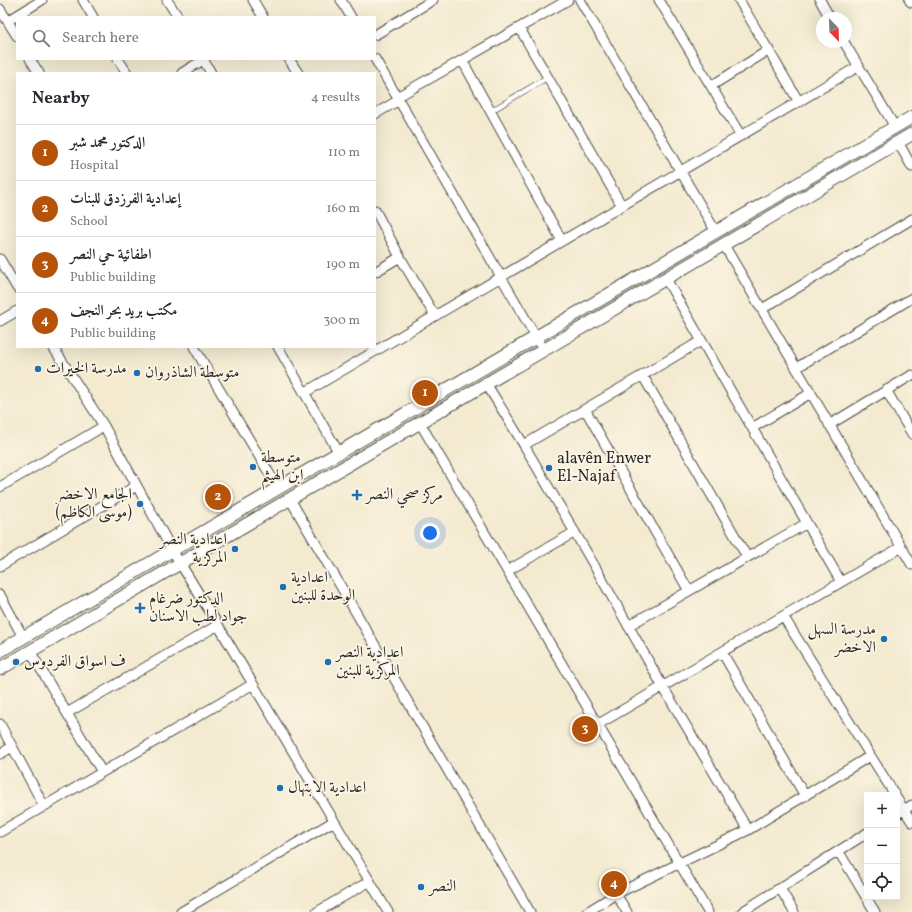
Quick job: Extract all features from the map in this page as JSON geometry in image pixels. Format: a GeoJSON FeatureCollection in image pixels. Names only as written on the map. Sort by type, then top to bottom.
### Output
{"type":"FeatureCollection","features":[{"type":"Feature","properties":{"kind":"street"},"geometry":{"type":"LineString","coordinates":[[8,20],[42,0]]}},
{"type":"Feature","properties":{"kind":"street"},"geometry":{"type":"LineString","coordinates":[[83,0],[92,16]]}},
{"type":"Feature","properties":{"kind":"street"},"geometry":{"type":"LineString","coordinates":[[167,0],[177,16]]}},
{"type":"Feature","properties":{"kind":"street"},"geometry":{"type":"LineString","coordinates":[[253,0],[262,16]]}},
{"type":"Feature","properties":{"kind":"street"},"geometry":{"type":"LineString","coordinates":[[341,0],[350,16]]}},
{"type":"Feature","properties":{"kind":"street"},"geometry":{"type":"LineString","coordinates":[[376,34],[433,0]]}},
{"type":"Feature","properties":{"kind":"street"},"geometry":{"type":"LineString","coordinates":[[376,113],[462,60],[568,0]]}},
{"type":"Feature","properties":{"kind":"street"},"geometry":{"type":"LineString","coordinates":[[580,0],[716,232]]}},
{"type":"Feature","properties":{"kind":"street"},"geometry":{"type":"LineString","coordinates":[[659,0],[741,136]]}},
{"type":"Feature","properties":{"kind":"street"},"geometry":{"type":"LineString","coordinates":[[739,0],[800,102]]}},
{"type":"Feature","properties":{"kind":"street"},"geometry":{"type":"LineString","coordinates":[[820,0],[827,12]]}},
{"type":"Feature","properties":{"kind":"street"},"geometry":{"type":"LineString","coordinates":[[0,9],[16,34]]}},
{"type":"Feature","properties":{"kind":"street"},"geometry":{"type":"LineString","coordinates":[[520,28],[622,206]]}},
{"type":"Feature","properties":{"kind":"street"},"geometry":{"type":"LineString","coordinates":[[848,48],[895,127]]}},
{"type":"Feature","properties":{"kind":"street"},"geometry":{"type":"LineString","coordinates":[[711,86],[769,50]]}},
{"type":"Feature","properties":{"kind":"street"},"geometry":{"type":"LineString","coordinates":[[31,60],[38,72]]}},
{"type":"Feature","properties":{"kind":"street"},"geometry":{"type":"LineString","coordinates":[[119,60],[126,72]]}},
{"type":"Feature","properties":{"kind":"street"},"geometry":{"type":"LineString","coordinates":[[184,72],[203,60],[210,72]]}},
{"type":"Feature","properties":{"kind":"street"},"geometry":{"type":"LineString","coordinates":[[290,60],[297,72]]}},
{"type":"Feature","properties":{"kind":"street"},"geometry":{"type":"LineString","coordinates":[[376,60],[544,351]]}},
{"type":"Feature","properties":{"kind":"street"},"geometry":{"type":"LineString","coordinates":[[462,60],[562,241]]}},
{"type":"Feature","properties":{"kind":"street"},"geometry":{"type":"LineString","coordinates":[[304,393],[859,66]]}},
{"type":"Feature","properties":{"kind":"street"},"geometry":{"type":"LineString","coordinates":[[0,651],[912,117]]}},
{"type":"Feature","properties":{"kind":"street"},"geometry":{"type":"LineString","coordinates":[[0,669],[487,385],[912,134]]}},
{"type":"Feature","properties":{"kind":"street"},"geometry":{"type":"LineString","coordinates":[[898,142],[912,167]]}},
{"type":"Feature","properties":{"kind":"street"},"geometry":{"type":"LineString","coordinates":[[842,158],[850,171]]}},
{"type":"Feature","properties":{"kind":"street"},"geometry":{"type":"LineString","coordinates":[[376,212],[400,257],[435,316]]}},
{"type":"Feature","properties":{"kind":"street"},"geometry":{"type":"LineString","coordinates":[[762,309],[912,219]]}},
{"type":"Feature","properties":{"kind":"street"},"geometry":{"type":"LineString","coordinates":[[724,245],[912,565]]}},
{"type":"Feature","properties":{"kind":"street"},"geometry":{"type":"LineString","coordinates":[[376,271],[400,257]]}},
{"type":"Feature","properties":{"kind":"street"},"geometry":{"type":"LineString","coordinates":[[0,260],[16,286]]}},
{"type":"Feature","properties":{"kind":"street"},"geometry":{"type":"LineString","coordinates":[[666,279],[841,582]]}},
{"type":"Feature","properties":{"kind":"street"},"geometry":{"type":"LineString","coordinates":[[796,368],[912,298]]}},
{"type":"Feature","properties":{"kind":"street"},"geometry":{"type":"LineString","coordinates":[[0,321],[16,312]]}},
{"type":"Feature","properties":{"kind":"street"},"geometry":{"type":"LineString","coordinates":[[550,330],[548,335],[556,344]]}},
{"type":"Feature","properties":{"kind":"street"},"geometry":{"type":"LineString","coordinates":[[524,445],[702,341]]}},
{"type":"Feature","properties":{"kind":"street"},"geometry":{"type":"LineString","coordinates":[[54,348],[104,426],[172,550],[388,912]]}},
{"type":"Feature","properties":{"kind":"street"},"geometry":{"type":"LineString","coordinates":[[195,348],[278,488]]}},
{"type":"Feature","properties":{"kind":"street"},"geometry":{"type":"LineString","coordinates":[[279,348],[339,453]]}},
{"type":"Feature","properties":{"kind":"street"},"geometry":{"type":"LineString","coordinates":[[516,350],[524,354],[525,362]]}},
{"type":"Feature","properties":{"kind":"street"},"geometry":{"type":"LineString","coordinates":[[829,424],[912,374]]}},
{"type":"Feature","properties":{"kind":"street"},"geometry":{"type":"LineString","coordinates":[[642,376],[747,557]]}},
{"type":"Feature","properties":{"kind":"street"},"geometry":{"type":"LineString","coordinates":[[487,385],[575,532],[662,687],[748,830]]}},
{"type":"Feature","properties":{"kind":"street"},"geometry":{"type":"LineString","coordinates":[[886,390],[912,434]]}},
{"type":"Feature","properties":{"kind":"street"},"geometry":{"type":"LineString","coordinates":[[752,428],[811,393]]}},
{"type":"Feature","properties":{"kind":"street"},"geometry":{"type":"LineString","coordinates":[[585,409],[689,591]]}},
{"type":"Feature","properties":{"kind":"street"},"geometry":{"type":"LineString","coordinates":[[420,423],[708,912]]}},
{"type":"Feature","properties":{"kind":"street"},"geometry":{"type":"LineString","coordinates":[[0,487],[104,426]]}},
{"type":"Feature","properties":{"kind":"street"},"geometry":{"type":"LineString","coordinates":[[0,566],[136,486]]}},
{"type":"Feature","properties":{"kind":"street"},"geometry":{"type":"LineString","coordinates":[[290,499],[530,912]]}},
{"type":"Feature","properties":{"kind":"street"},"geometry":{"type":"LineString","coordinates":[[628,626],[807,523]]}},
{"type":"Feature","properties":{"kind":"street"},"geometry":{"type":"LineString","coordinates":[[507,571],[575,532]]}},
{"type":"Feature","properties":{"kind":"street"},"geometry":{"type":"LineString","coordinates":[[192,538],[192,547],[194,550],[200,552]]}},
{"type":"Feature","properties":{"kind":"street"},"geometry":{"type":"LineString","coordinates":[[598,725],[901,547]]}},
{"type":"Feature","properties":{"kind":"street"},"geometry":{"type":"LineString","coordinates":[[154,561],[159,562],[162,565],[162,574]]}},
{"type":"Feature","properties":{"kind":"street"},"geometry":{"type":"LineString","coordinates":[[0,595],[23,637]]}},
{"type":"Feature","properties":{"kind":"street"},"geometry":{"type":"LineString","coordinates":[[783,616],[893,792]]}},
{"type":"Feature","properties":{"kind":"street"},"geometry":{"type":"LineString","coordinates":[[67,713],[218,625]]}},
{"type":"Feature","properties":{"kind":"street"},"geometry":{"type":"LineString","coordinates":[[30,651],[102,772]]}},
{"type":"Feature","properties":{"kind":"street"},"geometry":{"type":"LineString","coordinates":[[722,652],[805,796]]}},
{"type":"Feature","properties":{"kind":"street"},"geometry":{"type":"LineString","coordinates":[[0,832],[253,684]]}},
{"type":"Feature","properties":{"kind":"street"},"geometry":{"type":"LineString","coordinates":[[0,724],[44,806]]}},
{"type":"Feature","properties":{"kind":"street"},"geometry":{"type":"LineString","coordinates":[[0,754],[12,747]]}},
{"type":"Feature","properties":{"kind":"street"},"geometry":{"type":"LineString","coordinates":[[587,912],[616,894],[748,830],[870,756]]}},
{"type":"Feature","properties":{"kind":"street"},"geometry":{"type":"LineString","coordinates":[[904,809],[912,822]]}},
{"type":"Feature","properties":{"kind":"street"},"geometry":{"type":"LineString","coordinates":[[181,912],[334,821]]}},
{"type":"Feature","properties":{"kind":"street"},"geometry":{"type":"LineString","coordinates":[[742,912],[864,835]]}},
{"type":"Feature","properties":{"kind":"street"},"geometry":{"type":"LineString","coordinates":[[839,852],[875,912]]}},
{"type":"Feature","properties":{"kind":"street"},"geometry":{"type":"LineString","coordinates":[[319,912],[370,881]]}},
{"type":"Feature","properties":{"kind":"street"},"geometry":{"type":"LineString","coordinates":[[780,888],[794,912]]}},
{"type":"Feature","properties":{"kind":"street"},"geometry":{"type":"LineString","coordinates":[[616,894],[627,912]]}},
{"type":"Feature","properties":{"kind":"lane"},"geometry":{"type":"LineString","coordinates":[[491,111],[548,77]]}},
{"type":"Feature","properties":{"kind":"place","name":"مدرسة الخيرات"},"geometry":{"type":"Point","coordinates":[38,369]}},
{"type":"Feature","properties":{"kind":"place","name":"متوسطة الشاذروان"},"geometry":{"type":"Point","coordinates":[137,373]}},
{"type":"Feature","properties":{"kind":"place","name":"الدكتور محمد شبر"},"geometry":{"type":"Point","coordinates":[425,393]}},
{"type":"Feature","properties":{"kind":"place","name":"متوسطة ابن الهيثم"},"geometry":{"type":"Point","coordinates":[253,467]}},
{"type":"Feature","properties":{"kind":"place","name":"alavên Enwer El-Najaf"},"geometry":{"type":"Point","coordinates":[549,468]}},
{"type":"Feature","properties":{"kind":"place","name":"مركز صحي النصر"},"geometry":{"type":"Point","coordinates":[357,495]}},
{"type":"Feature","properties":{"kind":"place","name":"إعدادية الفرزدق للبنات"},"geometry":{"type":"Point","coordinates":[218,497]}},
{"type":"Feature","properties":{"kind":"place","name":"الجامع الاخضر (موسى الكاظم)"},"geometry":{"type":"Point","coordinates":[140,504]}},
{"type":"Feature","properties":{"kind":"place","name":"اعدادية النصر المركزية"},"geometry":{"type":"Point","coordinates":[235,549]}},
{"type":"Feature","properties":{"kind":"place","name":"اعدادية الوحدة للبنين"},"geometry":{"type":"Point","coordinates":[283,587]}},
{"type":"Feature","properties":{"kind":"place","name":"الدكتور ضرغام جواد لطب الاسنان"},"geometry":{"type":"Point","coordinates":[140,608]}},
{"type":"Feature","properties":{"kind":"place","name":"مدرسة السهل الاخضر"},"geometry":{"type":"Point","coordinates":[884,639]}},
{"type":"Feature","properties":{"kind":"place","name":"ف اسواق الفردوس"},"geometry":{"type":"Point","coordinates":[16,662]}},
{"type":"Feature","properties":{"kind":"place","name":"اعدادية النصر المركزية للبنين"},"geometry":{"type":"Point","coordinates":[328,662]}},
{"type":"Feature","properties":{"kind":"place","name":"اطفائية حي النصر"},"geometry":{"type":"Point","coordinates":[585,729]}},
{"type":"Feature","properties":{"kind":"place","name":"اعدادية الابتهال"},"geometry":{"type":"Point","coordinates":[280,788]}},
{"type":"Feature","properties":{"kind":"place","name":"مكتب بريد بحر النجف"},"geometry":{"type":"Point","coordinates":[614,884]}},
{"type":"Feature","properties":{"kind":"place","name":"النصر"},"geometry":{"type":"Point","coordinates":[421,887]}}]}
